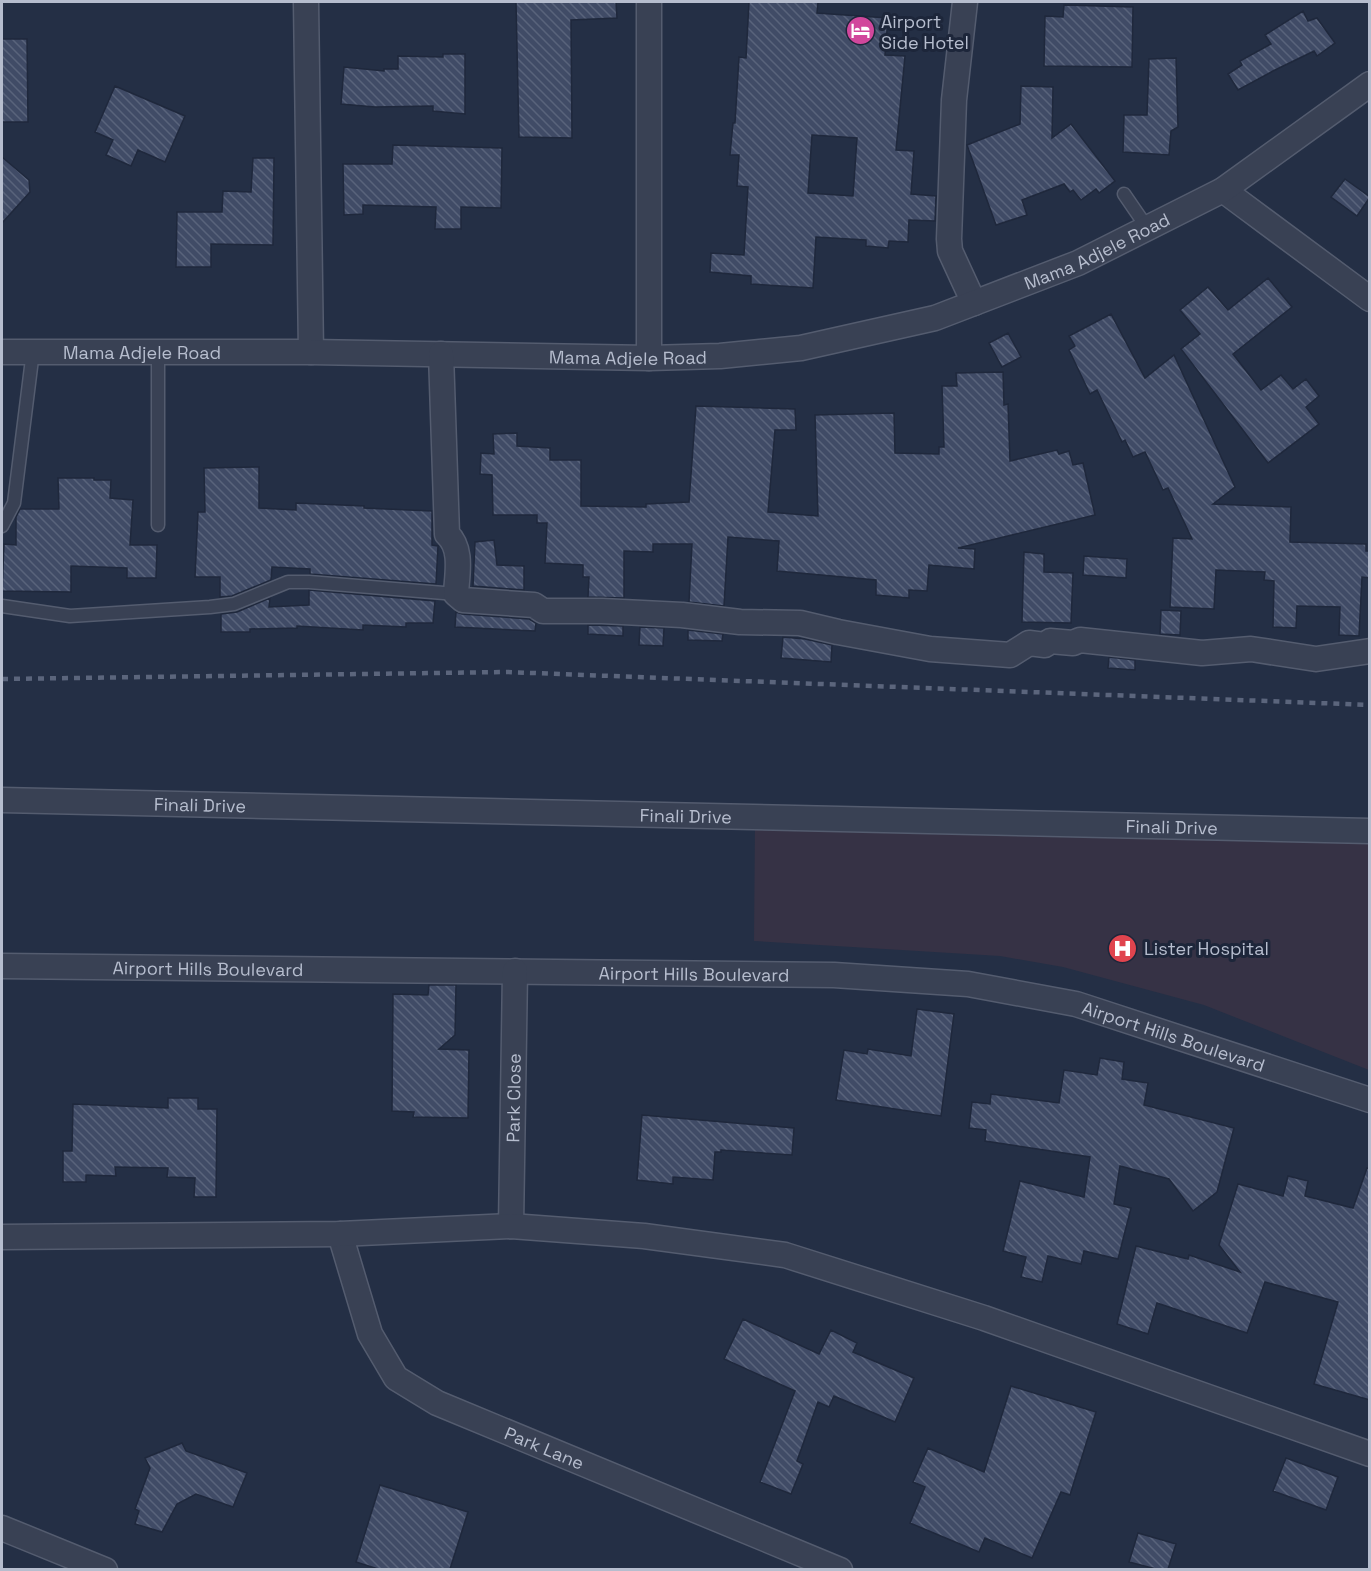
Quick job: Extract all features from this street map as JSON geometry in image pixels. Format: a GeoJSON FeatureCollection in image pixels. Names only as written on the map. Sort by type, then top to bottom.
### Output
{"type":"FeatureCollection","features":[{"type":"Feature","properties":{"kind":"street"},"geometry":{"type":"LineString","coordinates":[[306,2],[311,352]]}},
{"type":"Feature","properties":{"kind":"street"},"geometry":{"type":"LineString","coordinates":[[649,2],[649,358]]}},
{"type":"Feature","properties":{"kind":"street"},"geometry":{"type":"LineString","coordinates":[[965,2],[954,100],[949,239],[950,251],[974,303]]}},
{"type":"Feature","properties":{"kind":"street","name":"Mama Adjele Road"},"geometry":{"type":"LineString","coordinates":[[2,352],[311,352],[649,358],[720,356],[801,348],[935,318],[1078,263],[1223,190],[1370,84]]}},
{"type":"Feature","properties":{"kind":"street"},"geometry":{"type":"LineString","coordinates":[[1223,190],[1370,299]]}},
{"type":"Feature","properties":{"kind":"street"},"geometry":{"type":"LineString","coordinates":[[441,354],[447,534],[454,542],[458,558],[456,594],[463,600],[534,605],[543,611],[625,612],[682,615],[740,622],[800,623],[838,633],[930,649],[1010,655],[1029,643],[1045,645],[1050,641],[1073,643],[1080,640],[1202,653],[1251,649],[1316,659],[1370,651]]}},
{"type":"Feature","properties":{"kind":"street","name":"Finali Drive"},"geometry":{"type":"LineString","coordinates":[[2,800],[1370,831]]}},
{"type":"Feature","properties":{"kind":"street","name":"Airport Hills Boulevard"},"geometry":{"type":"LineString","coordinates":[[2,966],[834,975],[968,984],[1076,1004],[1370,1100]]}},
{"type":"Feature","properties":{"kind":"street","name":"Park Close"},"geometry":{"type":"LineString","coordinates":[[511,1226],[515,970]]}},
{"type":"Feature","properties":{"kind":"street"},"geometry":{"type":"LineString","coordinates":[[2,1237],[340,1234],[511,1226],[644,1236],[785,1255],[995,1322],[1370,1454]]}},
{"type":"Feature","properties":{"kind":"street","name":"Park Lane"},"geometry":{"type":"LineString","coordinates":[[340,1234],[370,1334],[396,1378],[437,1403],[840,1569]]}},
{"type":"Feature","properties":{"kind":"street"},"geometry":{"type":"LineString","coordinates":[[2,1528],[105,1569]]}},
{"type":"Feature","properties":{"kind":"lane"},"geometry":{"type":"LineString","coordinates":[[1124,194],[1148,229]]}},
{"type":"Feature","properties":{"kind":"lane"},"geometry":{"type":"LineString","coordinates":[[2,526],[14,503],[33,351]]}},
{"type":"Feature","properties":{"kind":"lane"},"geometry":{"type":"LineString","coordinates":[[158,352],[158,525]]}},
{"type":"Feature","properties":{"kind":"lane"},"geometry":{"type":"LineString","coordinates":[[2,606],[70,616],[210,607],[234,604],[288,582],[456,594]]}},
{"type":"Feature","properties":{"kind":"shaded area","name":"Lister Hospital"},"geometry":{"type":"Polygon","coordinates":[[[755,821],[1369,839],[1369,1070],[1204,1005],[1063,967],[1000,956],[754,941],[755,821]]]}},
{"type":"Feature","properties":{"kind":"building"},"geometry":{"type":"Polygon","coordinates":[[[516,2],[616,2],[617,18],[571,20],[572,138],[519,137],[516,2]]]}},
{"type":"Feature","properties":{"kind":"building"},"geometry":{"type":"Polygon","coordinates":[[[749,2],[818,2],[817,13],[888,18],[885,55],[905,56],[896,150],[914,151],[911,194],[936,196],[935,221],[909,220],[908,242],[889,241],[888,248],[866,246],[866,240],[816,237],[813,288],[751,284],[751,276],[710,272],[711,253],[744,255],[748,187],[737,186],[739,155],[730,155],[733,123],[735,123],[739,57],[746,58],[749,2]],[[812,135],[808,193],[853,196],[857,138],[812,135]]]}},
{"type":"Feature","properties":{"kind":"building"},"geometry":{"type":"Polygon","coordinates":[[[1064,5],[1133,7],[1132,67],[1044,66],[1045,16],[1063,17],[1064,5]]]}},
{"type":"Feature","properties":{"kind":"building"},"geometry":{"type":"Polygon","coordinates":[[[1303,11],[1308,21],[1317,18],[1335,43],[1317,56],[1314,51],[1238,90],[1228,74],[1242,65],[1240,61],[1271,44],[1265,35],[1303,11]]]}},
{"type":"Feature","properties":{"kind":"building"},"geometry":{"type":"Polygon","coordinates":[[[2,39],[27,39],[28,122],[2,122],[2,39]]]}},
{"type":"Feature","properties":{"kind":"building"},"geometry":{"type":"Polygon","coordinates":[[[443,54],[465,54],[465,114],[433,111],[433,106],[375,107],[341,104],[344,67],[384,71],[384,69],[398,69],[398,56],[443,57],[443,54]]]}},
{"type":"Feature","properties":{"kind":"building"},"geometry":{"type":"Polygon","coordinates":[[[1176,58],[1178,127],[1171,131],[1169,155],[1123,152],[1124,115],[1147,115],[1149,59],[1176,58]]]}},
{"type":"Feature","properties":{"kind":"building"},"geometry":{"type":"Polygon","coordinates":[[[115,86],[185,116],[165,162],[138,150],[131,166],[106,155],[113,140],[95,132],[115,86]]]}},
{"type":"Feature","properties":{"kind":"building"},"geometry":{"type":"Polygon","coordinates":[[[1021,86],[1053,87],[1052,138],[1071,124],[1115,181],[1099,193],[1096,189],[1081,200],[1064,184],[1022,200],[1027,215],[996,225],[967,145],[1020,124],[1021,86]]]}},
{"type":"Feature","properties":{"kind":"building"},"geometry":{"type":"Polygon","coordinates":[[[393,145],[502,148],[501,208],[461,207],[461,229],[435,229],[436,207],[363,205],[363,214],[344,215],[343,164],[392,164],[393,145]]]}},
{"type":"Feature","properties":{"kind":"building"},"geometry":{"type":"Polygon","coordinates":[[[2,157],[29,180],[30,192],[2,223],[2,157]]]}},
{"type":"Feature","properties":{"kind":"building"},"geometry":{"type":"Polygon","coordinates":[[[253,158],[274,158],[273,245],[211,244],[211,267],[176,267],[177,212],[222,212],[223,191],[251,192],[253,158]]]}},
{"type":"Feature","properties":{"kind":"building"},"geometry":{"type":"Polygon","coordinates":[[[1345,179],[1370,197],[1357,216],[1331,197],[1345,179]]]}},
{"type":"Feature","properties":{"kind":"building"},"geometry":{"type":"Polygon","coordinates":[[[1268,278],[1292,307],[1233,354],[1261,390],[1281,375],[1293,389],[1306,379],[1319,396],[1306,407],[1319,424],[1268,463],[1181,349],[1200,334],[1180,310],[1208,287],[1228,310],[1268,278]]]}},
{"type":"Feature","properties":{"kind":"building"},"geometry":{"type":"Polygon","coordinates":[[[1111,314],[1145,378],[1174,355],[1235,487],[1213,504],[1291,507],[1290,542],[1366,544],[1366,551],[1370,551],[1370,578],[1362,577],[1359,636],[1339,635],[1340,607],[1297,606],[1296,628],[1273,627],[1274,581],[1264,580],[1265,572],[1216,570],[1214,609],[1170,607],[1173,538],[1192,539],[1168,488],[1163,490],[1145,452],[1133,457],[1125,440],[1122,442],[1097,390],[1090,394],[1069,350],[1075,346],[1069,336],[1111,314]]]}},
{"type":"Feature","properties":{"kind":"building"},"geometry":{"type":"Polygon","coordinates":[[[1008,333],[1021,357],[1002,367],[989,343],[1008,333]]]}},
{"type":"Feature","properties":{"kind":"building"},"geometry":{"type":"Polygon","coordinates":[[[1003,372],[1004,405],[1008,404],[1010,461],[1057,450],[1059,454],[1069,451],[1073,465],[1083,463],[1095,515],[958,548],[975,549],[974,569],[929,565],[927,591],[909,590],[909,598],[876,595],[876,580],[777,571],[779,541],[728,537],[724,606],[689,602],[692,544],[653,544],[653,552],[624,551],[624,598],[588,597],[589,577],[583,577],[583,565],[545,563],[547,523],[537,523],[537,515],[493,515],[492,475],[480,474],[481,453],[494,454],[493,434],[517,433],[517,446],[550,448],[550,460],[581,460],[581,506],[646,507],[646,504],[689,502],[696,406],[795,409],[796,430],[775,430],[768,512],[818,516],[815,415],[894,413],[895,453],[939,454],[939,447],[944,447],[942,386],[957,386],[956,373],[1003,372]]]}},
{"type":"Feature","properties":{"kind":"building"},"geometry":{"type":"Polygon","coordinates":[[[259,467],[259,508],[296,510],[296,503],[432,511],[432,545],[438,546],[436,584],[310,574],[310,569],[272,567],[271,580],[232,596],[220,597],[220,577],[195,577],[198,512],[205,512],[204,468],[259,467]]]}},
{"type":"Feature","properties":{"kind":"building"},"geometry":{"type":"Polygon","coordinates":[[[58,478],[111,480],[110,498],[133,500],[130,545],[157,545],[156,578],[127,578],[127,568],[71,566],[71,592],[2,591],[4,544],[16,545],[16,517],[20,509],[59,509],[58,478]]]}},
{"type":"Feature","properties":{"kind":"building"},"geometry":{"type":"Polygon","coordinates":[[[494,540],[497,565],[524,566],[524,590],[473,586],[475,542],[494,540]]]}},
{"type":"Feature","properties":{"kind":"building"},"geometry":{"type":"Polygon","coordinates":[[[1024,552],[1044,554],[1044,572],[1073,573],[1071,623],[1022,622],[1024,552]]]}},
{"type":"Feature","properties":{"kind":"building"},"geometry":{"type":"Polygon","coordinates":[[[1084,556],[1127,559],[1126,578],[1083,575],[1084,556]]]}},
{"type":"Feature","properties":{"kind":"building"},"geometry":{"type":"Polygon","coordinates":[[[309,590],[435,601],[433,623],[406,623],[406,627],[363,625],[363,630],[297,626],[297,628],[250,629],[250,632],[221,632],[221,614],[237,612],[270,598],[269,607],[309,605],[309,590]]]}},
{"type":"Feature","properties":{"kind":"building"},"geometry":{"type":"Polygon","coordinates":[[[1161,610],[1181,611],[1180,635],[1160,634],[1161,610]]]}},
{"type":"Feature","properties":{"kind":"building"},"geometry":{"type":"Polygon","coordinates":[[[456,612],[529,619],[536,623],[535,631],[455,627],[456,612]]]}},
{"type":"Feature","properties":{"kind":"building"},"geometry":{"type":"Polygon","coordinates":[[[588,625],[623,626],[623,636],[588,634],[588,625]]]}},
{"type":"Feature","properties":{"kind":"building"},"geometry":{"type":"Polygon","coordinates":[[[640,627],[664,628],[663,646],[639,645],[640,627]]]}},
{"type":"Feature","properties":{"kind":"building"},"geometry":{"type":"Polygon","coordinates":[[[688,630],[723,634],[722,641],[688,640],[688,630]]]}},
{"type":"Feature","properties":{"kind":"building"},"geometry":{"type":"Polygon","coordinates":[[[783,637],[832,645],[831,662],[781,658],[783,637]]]}},
{"type":"Feature","properties":{"kind":"building"},"geometry":{"type":"Polygon","coordinates":[[[1109,657],[1135,660],[1135,670],[1108,668],[1109,657]]]}},
{"type":"Feature","properties":{"kind":"building"},"geometry":{"type":"Polygon","coordinates":[[[429,985],[456,985],[455,1035],[439,1049],[469,1050],[468,1118],[413,1117],[414,1112],[392,1111],[393,994],[428,995],[429,985]]]}},
{"type":"Feature","properties":{"kind":"building"},"geometry":{"type":"Polygon","coordinates":[[[917,1009],[954,1014],[941,1116],[836,1100],[844,1050],[867,1054],[868,1049],[911,1056],[917,1009]]]}},
{"type":"Feature","properties":{"kind":"building"},"geometry":{"type":"Polygon","coordinates":[[[1100,1058],[1124,1062],[1122,1079],[1148,1083],[1144,1105],[1234,1128],[1217,1192],[1193,1211],[1169,1179],[1120,1166],[1114,1204],[1131,1208],[1118,1259],[1084,1251],[1081,1264],[1048,1256],[1042,1282],[1021,1277],[1026,1257],[1003,1251],[1020,1181],[1084,1197],[1090,1157],[985,1141],[986,1130],[969,1128],[972,1102],[990,1104],[991,1094],[1059,1103],[1064,1070],[1097,1075],[1100,1058]]]}},
{"type":"Feature","properties":{"kind":"building"},"geometry":{"type":"Polygon","coordinates":[[[168,1098],[198,1098],[198,1109],[217,1109],[216,1197],[194,1197],[195,1178],[167,1177],[168,1168],[115,1167],[116,1176],[86,1175],[86,1182],[63,1182],[63,1151],[72,1151],[73,1104],[168,1108],[168,1098]]]}},
{"type":"Feature","properties":{"kind":"building"},"geometry":{"type":"Polygon","coordinates":[[[642,1115],[794,1128],[792,1155],[721,1150],[721,1152],[715,1152],[713,1180],[673,1177],[673,1184],[637,1180],[642,1115]]]}},
{"type":"Feature","properties":{"kind":"building"},"geometry":{"type":"Polygon","coordinates":[[[1367,1168],[1370,1169],[1370,1400],[1314,1384],[1338,1302],[1265,1282],[1247,1333],[1157,1303],[1148,1334],[1117,1324],[1136,1246],[1188,1259],[1189,1255],[1240,1272],[1219,1245],[1238,1184],[1283,1196],[1288,1176],[1308,1181],[1305,1196],[1353,1208],[1367,1168]]]}},
{"type":"Feature","properties":{"kind":"building"},"geometry":{"type":"Polygon","coordinates":[[[743,1319],[819,1354],[831,1330],[857,1343],[853,1352],[914,1378],[895,1422],[834,1396],[829,1407],[818,1402],[797,1461],[803,1464],[791,1494],[760,1482],[795,1391],[724,1359],[743,1319]]]}},
{"type":"Feature","properties":{"kind":"building"},"geometry":{"type":"Polygon","coordinates":[[[1011,1386],[1096,1412],[1070,1495],[1061,1492],[1032,1558],[985,1538],[979,1552],[910,1523],[925,1487],[913,1482],[928,1448],[984,1472],[1011,1386]]]}},
{"type":"Feature","properties":{"kind":"building"},"geometry":{"type":"Polygon","coordinates":[[[182,1443],[186,1451],[247,1473],[233,1507],[196,1494],[177,1504],[162,1532],[135,1524],[139,1511],[135,1509],[150,1468],[145,1458],[182,1443]]]}},
{"type":"Feature","properties":{"kind":"building"},"geometry":{"type":"Polygon","coordinates":[[[1286,1458],[1338,1477],[1326,1510],[1273,1491],[1286,1458]]]}},
{"type":"Feature","properties":{"kind":"building"},"geometry":{"type":"Polygon","coordinates":[[[380,1485],[468,1512],[450,1569],[378,1569],[356,1562],[380,1485]]]}},
{"type":"Feature","properties":{"kind":"building"},"geometry":{"type":"Polygon","coordinates":[[[1138,1533],[1176,1544],[1168,1569],[1156,1569],[1129,1562],[1138,1533]]]}},
{"type":"Feature","properties":{"kind":"railway"},"geometry":{"type":"LineString","coordinates":[[2,679],[507,672],[1370,705]]}},
{"type":"Feature","properties":{"kind":"place","name":"Airport Side Hotel"},"geometry":{"type":"Point","coordinates":[860,31]}},
{"type":"Feature","properties":{"kind":"place","name":"Lister Hospital"},"geometry":{"type":"Point","coordinates":[1123,948]}}]}
